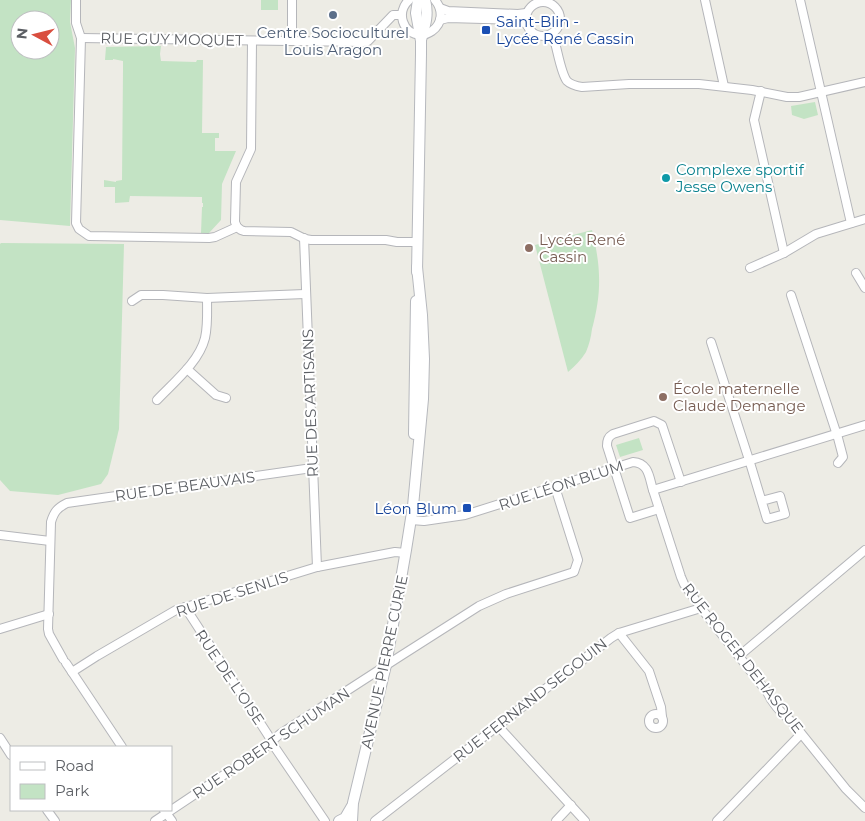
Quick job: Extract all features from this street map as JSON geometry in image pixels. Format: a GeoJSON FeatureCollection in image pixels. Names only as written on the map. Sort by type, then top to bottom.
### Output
{"type":"FeatureCollection","features":[{"type":"Feature","properties":{"kind":"main road"},"geometry":{"type":"LineString","coordinates":[[418,0],[416,13],[421,37]]}},
{"type":"Feature","properties":{"kind":"main road"},"geometry":{"type":"LineString","coordinates":[[421,37],[428,14],[425,0]]}},
{"type":"Feature","properties":{"kind":"main road","name":"AVENUE PIERRE CURIE"},"geometry":{"type":"LineString","coordinates":[[346,821],[353,803],[386,665],[411,520],[415,478],[414,400],[421,37]]}},
{"type":"Feature","properties":{"kind":"street"},"geometry":{"type":"LineString","coordinates":[[76,0],[76,23],[81,38],[76,223],[79,229],[89,236],[209,238],[237,227]]}},
{"type":"Feature","properties":{"kind":"street"},"geometry":{"type":"LineString","coordinates":[[292,0],[292,41]]}},
{"type":"Feature","properties":{"kind":"street"},"geometry":{"type":"LineString","coordinates":[[409,0],[404,6],[401,15],[402,20],[407,28],[421,37],[435,28],[440,20],[440,8],[435,0]]}},
{"type":"Feature","properties":{"kind":"street"},"geometry":{"type":"LineString","coordinates":[[705,0],[724,86]]}},
{"type":"Feature","properties":{"kind":"street"},"geometry":{"type":"LineString","coordinates":[[800,0],[851,223]]}},
{"type":"Feature","properties":{"kind":"street"},"geometry":{"type":"LineString","coordinates":[[543,1],[551,3],[555,7],[559,12],[560,18],[557,29],[547,36],[539,36],[534,34],[526,24],[526,13],[534,4],[543,1]]}},
{"type":"Feature","properties":{"kind":"street"},"geometry":{"type":"LineString","coordinates":[[440,8],[448,10],[526,13]]}},
{"type":"Feature","properties":{"kind":"street","name":"RUE GUY MOQUET"},"geometry":{"type":"LineString","coordinates":[[81,38],[363,42],[368,41],[394,15],[401,15]]}},
{"type":"Feature","properties":{"kind":"street"},"geometry":{"type":"LineString","coordinates":[[440,20],[448,18],[518,20],[526,24]]}},
{"type":"Feature","properties":{"kind":"street"},"geometry":{"type":"LineString","coordinates":[[552,33],[563,73],[567,81],[574,86],[669,83],[724,86],[787,97],[799,97],[865,82]]}},
{"type":"Feature","properties":{"kind":"street"},"geometry":{"type":"LineString","coordinates":[[252,41],[251,149],[236,182],[235,222],[237,227],[244,231],[291,232],[311,240],[418,242]]}},
{"type":"Feature","properties":{"kind":"street"},"geometry":{"type":"LineString","coordinates":[[761,91],[754,120],[784,253]]}},
{"type":"Feature","properties":{"kind":"street"},"geometry":{"type":"LineString","coordinates":[[750,268],[784,253],[816,234],[865,219]]}},
{"type":"Feature","properties":{"kind":"street","name":"RUE DES ARTISANS"},"geometry":{"type":"LineString","coordinates":[[304,238],[317,568]]}},
{"type":"Feature","properties":{"kind":"street"},"geometry":{"type":"LineString","coordinates":[[856,273],[865,288]]}},
{"type":"Feature","properties":{"kind":"street"},"geometry":{"type":"LineString","coordinates":[[132,301],[141,295],[208,298],[305,294]]}},
{"type":"Feature","properties":{"kind":"street"},"geometry":{"type":"LineString","coordinates":[[791,295],[843,457],[838,463]]}},
{"type":"Feature","properties":{"kind":"street"},"geometry":{"type":"LineString","coordinates":[[157,400],[187,369],[201,348],[207,328],[208,298]]}},
{"type":"Feature","properties":{"kind":"street"},"geometry":{"type":"LineString","coordinates":[[711,342],[762,501]]}},
{"type":"Feature","properties":{"kind":"street"},"geometry":{"type":"LineString","coordinates":[[187,369],[216,395],[226,398]]}},
{"type":"Feature","properties":{"kind":"street"},"geometry":{"type":"LineString","coordinates":[[659,509],[630,518],[607,446],[609,436],[654,421],[662,425],[681,482]]}},
{"type":"Feature","properties":{"kind":"street"},"geometry":{"type":"LineString","coordinates":[[653,490],[865,425]]}},
{"type":"Feature","properties":{"kind":"street","name":"RUE LÉON BLUM"},"geometry":{"type":"LineString","coordinates":[[411,520],[424,521],[465,515],[633,462],[642,463],[646,466],[653,490]]}},
{"type":"Feature","properties":{"kind":"street","name":"RUE DE BEAUVAIS"},"geometry":{"type":"LineString","coordinates":[[50,541],[51,522],[54,512],[59,506],[67,503],[312,468]]}},
{"type":"Feature","properties":{"kind":"street","name":"RUE ROBERT SCHUMAN"},"geometry":{"type":"LineString","coordinates":[[172,808],[264,748],[280,734],[479,606],[506,594],[574,572],[578,560],[555,487]]}},
{"type":"Feature","properties":{"kind":"street","name":"RUE ROGER DEHASQUE"},"geometry":{"type":"LineString","coordinates":[[653,490],[681,577],[692,596],[785,716],[792,722],[846,789],[865,808]]}},
{"type":"Feature","properties":{"kind":"street"},"geometry":{"type":"LineString","coordinates":[[0,535],[50,541],[49,634],[121,746]]}},
{"type":"Feature","properties":{"kind":"street"},"geometry":{"type":"LineString","coordinates":[[739,656],[865,550]]}},
{"type":"Feature","properties":{"kind":"street","name":"RUE DE SENLIS"},"geometry":{"type":"LineString","coordinates":[[72,672],[184,607],[317,568],[395,552],[406,553]]}},
{"type":"Feature","properties":{"kind":"street","name":"RUE DE L'OISE"},"geometry":{"type":"LineString","coordinates":[[184,607],[326,821]]}},
{"type":"Feature","properties":{"kind":"street","name":"RUE FERNAND SEGOUIN"},"geometry":{"type":"LineString","coordinates":[[375,821],[611,638],[619,633],[700,608]]}},
{"type":"Feature","properties":{"kind":"street"},"geometry":{"type":"LineString","coordinates":[[0,629],[49,614]]}},
{"type":"Feature","properties":{"kind":"street"},"geometry":{"type":"LineString","coordinates":[[619,633],[649,671],[661,707],[662,717]]}},
{"type":"Feature","properties":{"kind":"street"},"geometry":{"type":"LineString","coordinates":[[498,726],[585,821]]}},
{"type":"Feature","properties":{"kind":"street"},"geometry":{"type":"LineString","coordinates":[[717,821],[801,734]]}},
{"type":"Feature","properties":{"kind":"street"},"geometry":{"type":"LineString","coordinates":[[0,738],[10,753]]}},
{"type":"Feature","properties":{"kind":"street"},"geometry":{"type":"LineString","coordinates":[[556,821],[571,805]]}},
{"type":"Feature","properties":{"kind":"street"},"geometry":{"type":"LineString","coordinates":[[166,812],[172,821]]}},
{"type":"Feature","properties":{"kind":"street","name":"RUE ROBERT SCHUMAN"},"geometry":{"type":"LineString","coordinates":[[155,821],[166,812]]}},
{"type":"Feature","properties":{"kind":"green space"},"geometry":{"type":"Polygon","coordinates":[[[0,0],[71,0],[70,22],[75,48],[70,226],[0,220],[0,0]]]}},
{"type":"Feature","properties":{"kind":"green space"},"geometry":{"type":"Polygon","coordinates":[[[261,0],[278,0],[278,10],[261,10],[261,0]]]}},
{"type":"Feature","properties":{"kind":"green space"},"geometry":{"type":"Polygon","coordinates":[[[161,46],[161,61],[196,62],[197,60],[203,60],[202,133],[219,133],[219,138],[215,138],[215,151],[236,151],[222,184],[221,220],[209,233],[201,233],[202,197],[130,196],[129,202],[115,203],[115,187],[104,187],[104,180],[116,182],[122,180],[123,61],[105,60],[106,47],[161,46]]]}},
{"type":"Feature","properties":{"kind":"green space"},"geometry":{"type":"Polygon","coordinates":[[[815,102],[818,115],[804,119],[792,115],[791,106],[815,102]]]}},
{"type":"Feature","properties":{"kind":"green space"},"geometry":{"type":"Polygon","coordinates":[[[592,230],[599,268],[597,303],[586,352],[568,372],[535,245],[592,230]]]}},
{"type":"Feature","properties":{"kind":"green space"},"geometry":{"type":"Polygon","coordinates":[[[1,243],[124,244],[119,429],[108,474],[101,484],[58,495],[10,491],[0,480],[1,243]]]}},
{"type":"Feature","properties":{"kind":"green space"},"geometry":{"type":"Polygon","coordinates":[[[639,438],[643,450],[620,457],[616,445],[639,438]]]}},
{"type":"Feature","properties":{"kind":"place","name":"Centre Socioculturel Louis Aragon"},"geometry":{"type":"Point","coordinates":[333,15]}},
{"type":"Feature","properties":{"kind":"place","name":"Saint-Blin - Lycée René Cassin"},"geometry":{"type":"Point","coordinates":[486,30]}},
{"type":"Feature","properties":{"kind":"place","name":"Complexe sportif Jesse Owens"},"geometry":{"type":"Point","coordinates":[666,178]}},
{"type":"Feature","properties":{"kind":"place","name":"Lycée René Cassin"},"geometry":{"type":"Point","coordinates":[529,248]}},
{"type":"Feature","properties":{"kind":"place","name":"École maternelle Claude Demange"},"geometry":{"type":"Point","coordinates":[663,397]}},
{"type":"Feature","properties":{"kind":"place","name":"Léon Blum"},"geometry":{"type":"Point","coordinates":[467,508]}}]}
